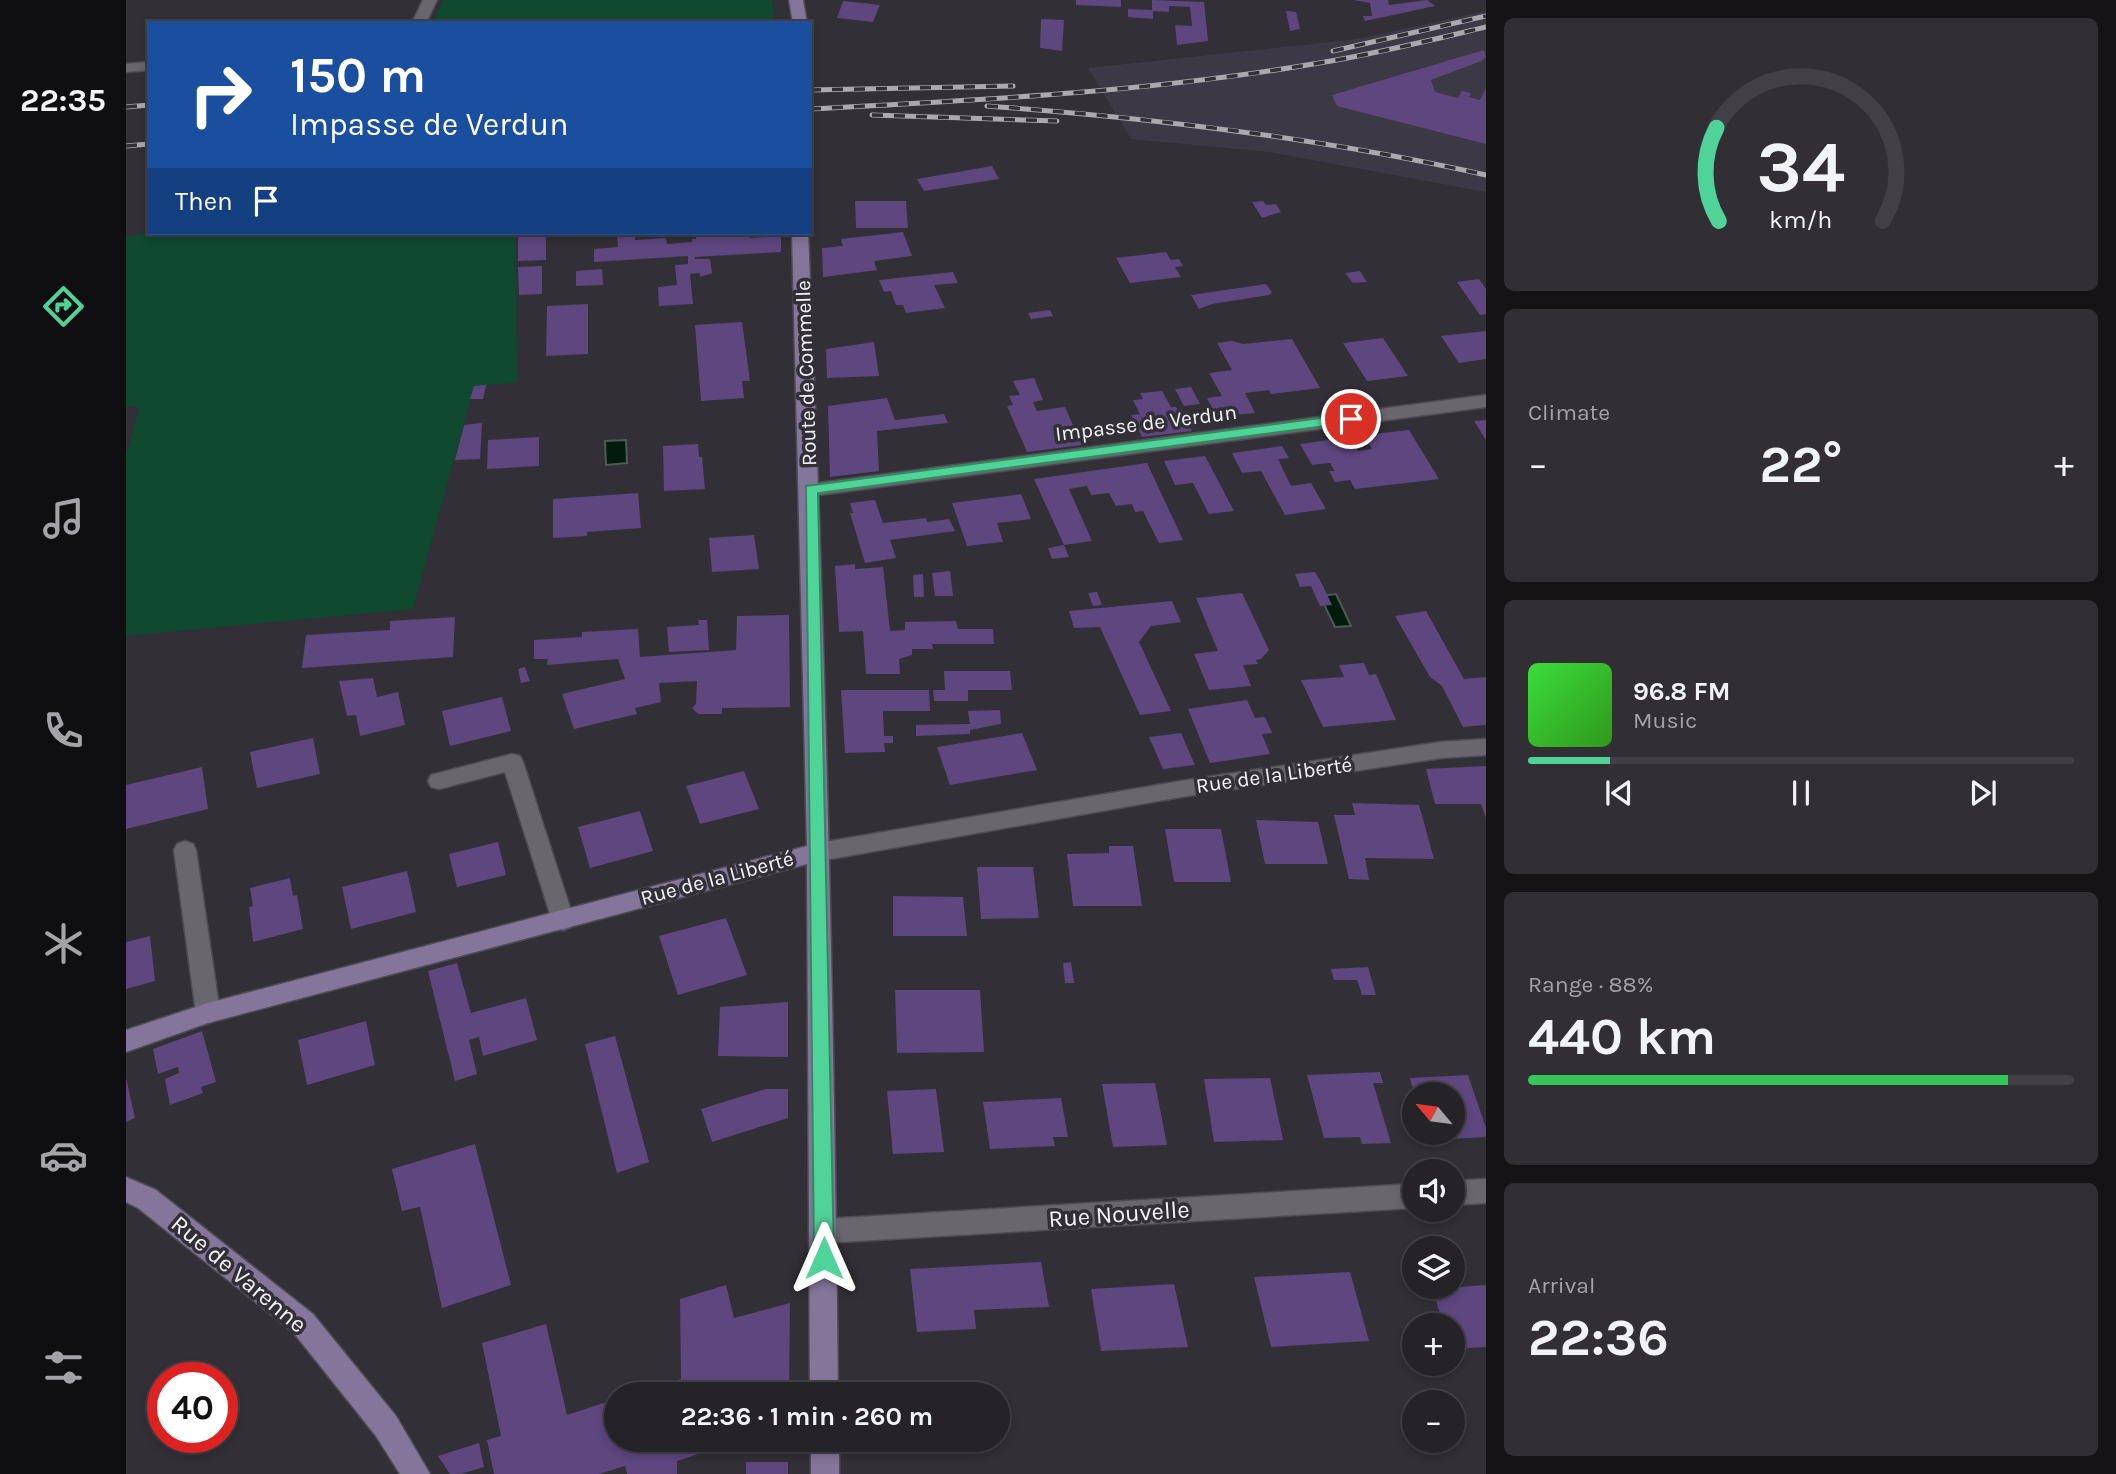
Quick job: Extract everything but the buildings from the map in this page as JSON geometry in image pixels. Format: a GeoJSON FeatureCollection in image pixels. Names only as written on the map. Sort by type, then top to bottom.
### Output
{"type":"FeatureCollection","features":[{"type":"Feature","properties":{"kind":"street"},"geometry":{"type":"LineString","coordinates":[[420,21],[430,0]]}},
{"type":"Feature","properties":{"kind":"street"},"geometry":{"type":"LineString","coordinates":[[796,0],[800,21]]}},
{"type":"Feature","properties":{"kind":"street"},"geometry":{"type":"LineString","coordinates":[[126,68],[147,66]]}},
{"type":"Feature","properties":{"kind":"street","name":"Route de Commelle"},"geometry":{"type":"LineString","coordinates":[[800,235],[811,490],[819,852],[824,1382]]}},
{"type":"Feature","properties":{"kind":"street","name":"Impasse de Verdun"},"geometry":{"type":"LineString","coordinates":[[811,490],[1486,401]]}},
{"type":"Feature","properties":{"kind":"street","name":"Rue de la Liberté"},"geometry":{"type":"LineString","coordinates":[[126,1041],[208,1013],[819,852],[1181,789],[1441,750],[1486,747]]}},
{"type":"Feature","properties":{"kind":"street"},"geometry":{"type":"LineString","coordinates":[[439,781],[512,762],[563,920]]}},
{"type":"Feature","properties":{"kind":"street"},"geometry":{"type":"LineString","coordinates":[[186,850],[208,1013]]}},
{"type":"Feature","properties":{"kind":"street","name":"Rue de Varenne"},"geometry":{"type":"LineString","coordinates":[[126,1189],[147,1199],[303,1323],[386,1426],[416,1474]]}},
{"type":"Feature","properties":{"kind":"street"},"geometry":{"type":"LineString","coordinates":[[1465,1192],[1486,1191]]}},
{"type":"Feature","properties":{"kind":"street","name":"Rue Nouvelle"},"geometry":{"type":"LineString","coordinates":[[824,1231],[1402,1197]]}},
{"type":"Feature","properties":{"kind":"street"},"geometry":{"type":"LineString","coordinates":[[825,1452],[825,1474]]}},
{"type":"Feature","properties":{"kind":"shaded area"},"geometry":{"type":"Polygon","coordinates":[[[1486,11],[1486,192],[1269,152],[1131,139],[1088,68],[1357,39],[1486,11]]]}},
{"type":"Feature","properties":{"kind":"shaded area"},"geometry":{"type":"Polygon","coordinates":[[[626,440],[627,463],[606,465],[605,441],[626,440]]]}},
{"type":"Feature","properties":{"kind":"shaded area"},"geometry":{"type":"Polygon","coordinates":[[[1336,594],[1351,626],[1335,627],[1320,596],[1336,594]]]}},
{"type":"Feature","properties":{"kind":"green space"},"geometry":{"type":"Polygon","coordinates":[[[443,0],[772,0],[775,21],[433,21],[443,0]]]}},
{"type":"Feature","properties":{"kind":"green space"},"geometry":{"type":"Polygon","coordinates":[[[147,233],[516,235],[517,383],[474,386],[413,609],[126,636],[126,456],[139,407],[126,407],[126,237],[147,233]]]}},
{"type":"Feature","properties":{"kind":"railway"},"geometry":{"type":"LineString","coordinates":[[1333,51],[1486,16]]}},
{"type":"Feature","properties":{"kind":"railway"},"geometry":{"type":"LineString","coordinates":[[812,109],[1065,94],[1192,81],[1340,59],[1486,27]]}},
{"type":"Feature","properties":{"kind":"railway"},"geometry":{"type":"LineString","coordinates":[[812,90],[1013,86]]}},
{"type":"Feature","properties":{"kind":"railway"},"geometry":{"type":"LineString","coordinates":[[126,107],[147,105]]}},
{"type":"Feature","properties":{"kind":"railway"},"geometry":{"type":"LineString","coordinates":[[987,106],[1238,131],[1362,150],[1486,175]]}},
{"type":"Feature","properties":{"kind":"railway"},"geometry":{"type":"LineString","coordinates":[[872,115],[1057,121]]}},
{"type":"Feature","properties":{"kind":"railway"},"geometry":{"type":"LineString","coordinates":[[126,146],[147,144]]}},
{"type":"Feature","properties":{"kind":"route"},"geometry":{"type":"LineString","coordinates":[[824,1258],[811,490],[1351,419]]}}]}
